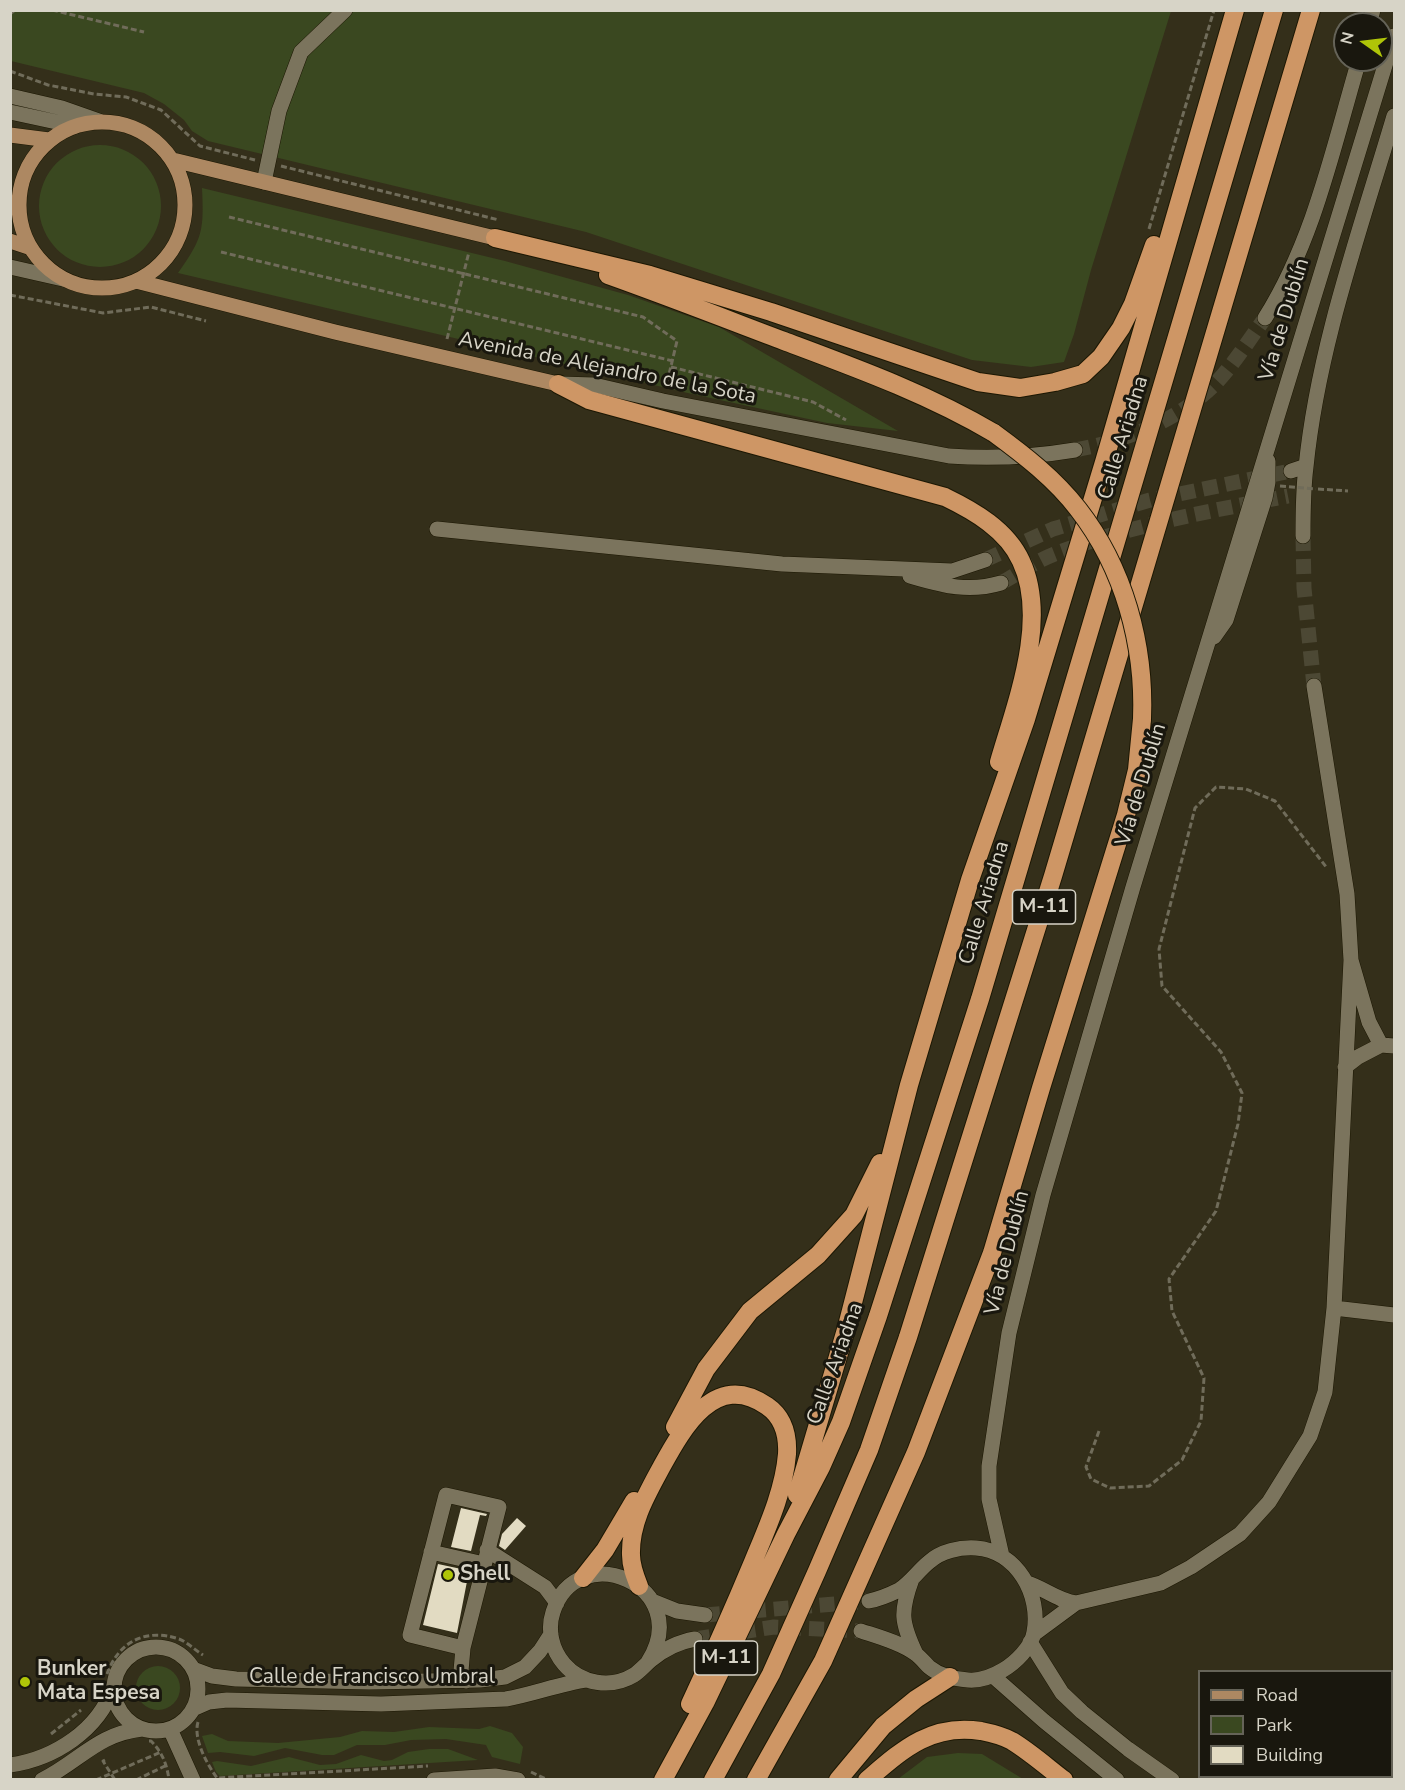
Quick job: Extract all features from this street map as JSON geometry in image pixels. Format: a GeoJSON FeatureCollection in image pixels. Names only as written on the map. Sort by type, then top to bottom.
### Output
{"type":"FeatureCollection","features":[{"type":"Feature","properties":{"kind":"highway"},"geometry":{"type":"LineString","coordinates":[[786,1534],[847,1326],[901,1115],[970,880],[1026,719],[1104,462],[1235,10]]}},
{"type":"Feature","properties":{"kind":"highway","name":"Calle Ariadna"},"geometry":{"type":"LineString","coordinates":[[663,1779],[705,1703],[841,1422],[889,1282],[983,988],[1274,10]]}},
{"type":"Feature","properties":{"kind":"highway","name":"M-11"},"geometry":{"type":"LineString","coordinates":[[713,1779],[771,1674],[818,1571],[869,1450],[904,1348],[1053,876],[1311,10]]}},
{"type":"Feature","properties":{"kind":"highway"},"geometry":{"type":"LineString","coordinates":[[495,238],[697,289],[978,382],[1020,388],[1055,382],[1083,374],[1101,357],[1133,304],[1149,263],[1188,136],[1218,69]]}},
{"type":"Feature","properties":{"kind":"highway"},"geometry":{"type":"LineString","coordinates":[[495,238],[635,285],[825,356],[914,392],[963,415],[994,433],[1018,451],[1061,490],[1078,509],[1106,554],[1124,594],[1134,629],[1143,687],[1137,770],[1126,815],[992,1253],[916,1452],[824,1661],[756,1779]]}},
{"type":"Feature","properties":{"kind":"highway"},"geometry":{"type":"LineString","coordinates":[[558,384],[589,400],[945,497],[974,512],[1006,539],[1021,559],[1029,582],[1032,626],[1018,695],[989,797],[970,880]]}},
{"type":"Feature","properties":{"kind":"highway"},"geometry":{"type":"LineString","coordinates":[[583,1578],[605,1550],[624,1519],[706,1369],[750,1311],[818,1255],[855,1215],[875,1176],[901,1115]]}},
{"type":"Feature","properties":{"kind":"highway"},"geometry":{"type":"LineString","coordinates":[[639,1586],[631,1564],[635,1523],[644,1500],[680,1433],[702,1408],[726,1396],[744,1396],[768,1406],[778,1416],[785,1430],[787,1455],[770,1519],[736,1603],[655,1779]]}},
{"type":"Feature","properties":{"kind":"highway"},"geometry":{"type":"LineString","coordinates":[[838,1779],[883,1726],[916,1699],[950,1677]]}},
{"type":"Feature","properties":{"kind":"highway"},"geometry":{"type":"LineString","coordinates":[[867,1779],[919,1739],[938,1732],[956,1730],[990,1733],[1011,1740],[1064,1779]]}},
{"type":"Feature","properties":{"kind":"main road"},"geometry":{"type":"LineString","coordinates":[[99,121],[114,122],[141,131],[153,139],[173,160],[184,190],[186,206],[182,229],[172,251],[162,263],[136,281],[122,286],[92,288],[63,279],[45,266],[30,248],[22,230],[19,211],[20,191],[25,172],[35,154],[49,140],[75,126],[99,121]]}},
{"type":"Feature","properties":{"kind":"main road"},"geometry":{"type":"LineString","coordinates":[[10,135],[49,140]]}},
{"type":"Feature","properties":{"kind":"main road"},"geometry":{"type":"LineString","coordinates":[[173,160],[495,238]]}},
{"type":"Feature","properties":{"kind":"main road"},"geometry":{"type":"LineString","coordinates":[[10,241],[30,248]]}},
{"type":"Feature","properties":{"kind":"main road","name":"Avenida de Alejandro de la Sota"},"geometry":{"type":"LineString","coordinates":[[136,281],[345,335],[558,384]]}},
{"type":"Feature","properties":{"kind":"street"},"geometry":{"type":"LineString","coordinates":[[264,182],[279,111],[301,52],[345,10]]}},
{"type":"Feature","properties":{"kind":"street","name":"Vía de Dublín"},"geometry":{"type":"LineString","coordinates":[[1002,1557],[989,1499],[989,1466],[1009,1333],[1043,1195],[1133,887],[1395,36]]}},
{"type":"Feature","properties":{"kind":"street"},"geometry":{"type":"LineString","coordinates":[[1265,318],[1282,290],[1301,249],[1355,72]]}},
{"type":"Feature","properties":{"kind":"street"},"geometry":{"type":"LineString","coordinates":[[10,96],[62,108],[99,121]]}},
{"type":"Feature","properties":{"kind":"street"},"geometry":{"type":"LineString","coordinates":[[10,112],[75,126]]}},
{"type":"Feature","properties":{"kind":"street"},"geometry":{"type":"LineString","coordinates":[[1303,536],[1303,510],[1298,469],[1327,346],[1395,116]]}},
{"type":"Feature","properties":{"kind":"street"},"geometry":{"type":"LineString","coordinates":[[10,267],[63,279]]}},
{"type":"Feature","properties":{"kind":"street","name":"Avenida de Alejandro de la Sota"},"geometry":{"type":"LineString","coordinates":[[558,384],[594,385],[663,401],[948,456],[992,459],[1076,450]]}},
{"type":"Feature","properties":{"kind":"street"},"geometry":{"type":"LineString","coordinates":[[1284,491],[1297,500],[1303,510]]}},
{"type":"Feature","properties":{"kind":"street"},"geometry":{"type":"LineString","coordinates":[[437,529],[782,564],[952,572],[985,560]]}},
{"type":"Feature","properties":{"kind":"street"},"geometry":{"type":"LineString","coordinates":[[881,568],[963,588],[986,587],[1000,583]]}},
{"type":"Feature","properties":{"kind":"street"},"geometry":{"type":"LineString","coordinates":[[1028,1583],[1066,1602],[1076,1603],[1161,1583],[1191,1567],[1240,1534],[1269,1502],[1310,1436],[1325,1392],[1334,1308],[1351,960],[1347,894],[1314,686]]}},
{"type":"Feature","properties":{"kind":"street"},"geometry":{"type":"LineString","coordinates":[[1345,1067],[1358,1057],[1388,1045],[1370,1022],[1351,960]]}},
{"type":"Feature","properties":{"kind":"street"},"geometry":{"type":"LineString","coordinates":[[1334,1308],[1395,1315]]}},
{"type":"Feature","properties":{"kind":"street"},"geometry":{"type":"LineString","coordinates":[[463,1648],[410,1635],[446,1495],[499,1507],[463,1648],[461,1671],[466,1681]]}},
{"type":"Feature","properties":{"kind":"street"},"geometry":{"type":"LineString","coordinates":[[869,1602],[899,1590],[930,1560],[953,1550],[978,1548],[1002,1557],[1017,1568],[1028,1583],[1035,1616],[1032,1638],[1062,1693],[1128,1749],[1172,1779]]}},
{"type":"Feature","properties":{"kind":"street"},"geometry":{"type":"LineString","coordinates":[[431,1552],[485,1557],[545,1587],[557,1603]]}},
{"type":"Feature","properties":{"kind":"street"},"geometry":{"type":"LineString","coordinates":[[599,1574],[616,1575],[639,1586],[652,1601],[659,1618],[660,1630],[655,1652],[648,1662],[640,1671],[622,1681],[604,1683],[586,1680],[568,1669],[558,1658],[551,1634],[551,1623],[557,1603],[569,1587],[583,1578],[599,1574]]}},
{"type":"Feature","properties":{"kind":"street"},"geometry":{"type":"LineString","coordinates":[[912,1579],[903,1604],[905,1630],[916,1654]]}},
{"type":"Feature","properties":{"kind":"street"},"geometry":{"type":"LineString","coordinates":[[652,1601],[677,1611],[705,1615]]}},
{"type":"Feature","properties":{"kind":"street"},"geometry":{"type":"LineString","coordinates":[[861,1632],[883,1638],[916,1654],[931,1668],[950,1677],[971,1680],[993,1676],[1008,1667],[1021,1656],[1032,1638],[1076,1603]]}},
{"type":"Feature","properties":{"kind":"street","name":"Calle de Francisco Umbral"},"geometry":{"type":"LineString","coordinates":[[193,1669],[212,1676],[236,1679],[369,1682],[466,1681],[496,1678],[515,1673],[525,1667],[540,1651],[551,1634]]}},
{"type":"Feature","properties":{"kind":"street"},"geometry":{"type":"LineString","coordinates":[[648,1662],[676,1644],[695,1639]]}},
{"type":"Feature","properties":{"kind":"street"},"geometry":{"type":"LineString","coordinates":[[10,1765],[41,1757],[81,1733],[105,1708],[119,1670],[128,1658],[141,1650],[159,1647],[174,1651],[188,1662],[193,1669],[198,1691],[196,1715],[170,1729],[141,1735],[127,1731],[103,1739],[64,1767],[42,1779]]}},
{"type":"Feature","properties":{"kind":"street"},"geometry":{"type":"LineString","coordinates":[[993,1676],[1060,1734],[1117,1779]]}},
{"type":"Feature","properties":{"kind":"street","name":"Calle de Francisco Umbral"},"geometry":{"type":"LineString","coordinates":[[196,1715],[209,1702],[227,1700],[381,1704],[506,1698],[564,1683],[586,1680]]}},
{"type":"Feature","properties":{"kind":"street"},"geometry":{"type":"LineString","coordinates":[[114,1684],[115,1699],[121,1712],[141,1735]]}},
{"type":"Feature","properties":{"kind":"street"},"geometry":{"type":"LineString","coordinates":[[170,1729],[193,1779]]}},
{"type":"Feature","properties":{"kind":"street"},"geometry":{"type":"LineString","coordinates":[[431,1772],[495,1776],[521,1774]]}},
{"type":"Feature","properties":{"kind":"path"},"geometry":{"type":"LineString","coordinates":[[10,14],[15,10]]}},
{"type":"Feature","properties":{"kind":"path"},"geometry":{"type":"LineString","coordinates":[[52,10],[144,32]]}},
{"type":"Feature","properties":{"kind":"path"},"geometry":{"type":"LineString","coordinates":[[1147,236],[1214,10]]}},
{"type":"Feature","properties":{"kind":"path"},"geometry":{"type":"LineString","coordinates":[[10,71],[48,85],[94,94],[126,97],[161,110],[200,146],[501,221]]}},
{"type":"Feature","properties":{"kind":"path"},"geometry":{"type":"LineString","coordinates":[[230,218],[643,317],[677,341],[666,388]]}},
{"type":"Feature","properties":{"kind":"path"},"geometry":{"type":"LineString","coordinates":[[221,252],[672,361]]}},
{"type":"Feature","properties":{"kind":"path"},"geometry":{"type":"LineString","coordinates":[[447,339],[469,252]]}},
{"type":"Feature","properties":{"kind":"path"},"geometry":{"type":"LineString","coordinates":[[10,295],[103,313],[151,307],[206,321]]}},
{"type":"Feature","properties":{"kind":"path"},"geometry":{"type":"LineString","coordinates":[[671,367],[813,402],[849,421]]}},
{"type":"Feature","properties":{"kind":"path"},"geometry":{"type":"LineString","coordinates":[[1284,491],[1316,489],[1348,491]]}},
{"type":"Feature","properties":{"kind":"path"},"geometry":{"type":"LineString","coordinates":[[1099,1431],[1086,1467],[1091,1479],[1110,1488],[1149,1486],[1182,1460],[1201,1421],[1204,1378],[1172,1311],[1169,1279],[1216,1211],[1238,1124],[1242,1093],[1221,1052],[1162,986],[1159,949],[1195,808],[1216,787],[1246,789],[1275,801],[1347,894]]}},
{"type":"Feature","properties":{"kind":"path"},"geometry":{"type":"LineString","coordinates":[[196,1715],[196,1731],[211,1769],[217,1778],[431,1772]]}},
{"type":"Feature","properties":{"kind":"path"},"geometry":{"type":"LineString","coordinates":[[141,1735],[151,1741],[161,1752],[167,1765],[169,1779]]}},
{"type":"Feature","properties":{"kind":"path"},"geometry":{"type":"LineString","coordinates":[[96,1779],[161,1752]]}},
{"type":"Feature","properties":{"kind":"path"},"geometry":{"type":"LineString","coordinates":[[111,1756],[103,1761],[115,1779]]}},
{"type":"Feature","properties":{"kind":"path"},"geometry":{"type":"LineString","coordinates":[[136,1779],[167,1765]]}},
{"type":"Feature","properties":{"kind":"path"},"geometry":{"type":"LineString","coordinates":[[521,1774],[548,1779]]}},
{"type":"Feature","properties":{"kind":"green space"},"geometry":{"type":"Polygon","coordinates":[[[11,10],[1171,11],[1064,362],[1031,367],[972,360],[586,232],[208,141],[192,131],[184,120],[164,104],[144,93],[11,61],[11,10]]]}},
{"type":"Feature","properties":{"kind":"green space"},"geometry":{"type":"Polygon","coordinates":[[[100,145],[123,150],[143,163],[156,183],[161,206],[156,229],[143,249],[123,262],[100,267],[77,262],[57,249],[44,229],[39,206],[44,183],[57,163],[77,150],[100,145]]]}},
{"type":"Feature","properties":{"kind":"green space"},"geometry":{"type":"Polygon","coordinates":[[[202,188],[505,261],[628,295],[719,327],[898,431],[827,423],[692,394],[178,273],[193,251],[200,233],[203,214],[202,188]]]}},
{"type":"Feature","properties":{"kind":"green space"},"geometry":{"type":"Polygon","coordinates":[[[158,1666],[174,1672],[180,1688],[174,1704],[158,1710],[142,1704],[136,1688],[142,1672],[158,1666]]]}},
{"type":"Feature","properties":{"kind":"green space"},"geometry":{"type":"Polygon","coordinates":[[[490,1726],[512,1733],[523,1747],[520,1764],[492,1757],[486,1745],[446,1739],[411,1740],[385,1745],[357,1745],[334,1755],[285,1748],[254,1756],[208,1753],[202,1736],[212,1734],[228,1741],[278,1743],[340,1737],[362,1731],[394,1732],[429,1727],[479,1729],[490,1726]]]}},
{"type":"Feature","properties":{"kind":"green space"},"geometry":{"type":"Polygon","coordinates":[[[448,1749],[478,1760],[220,1776],[212,1762],[251,1766],[289,1757],[320,1765],[336,1764],[361,1755],[384,1761],[392,1760],[408,1752],[448,1749]]]}},
{"type":"Feature","properties":{"kind":"green space"},"geometry":{"type":"Polygon","coordinates":[[[958,1753],[982,1754],[1023,1779],[898,1779],[927,1757],[958,1753]]]}},
{"type":"Feature","properties":{"kind":"building"},"geometry":{"type":"Polygon","coordinates":[[[461,1508],[487,1514],[486,1516],[480,1515],[471,1551],[451,1547],[461,1508]]]}},
{"type":"Feature","properties":{"kind":"building"},"geometry":{"type":"Polygon","coordinates":[[[517,1518],[526,1526],[505,1550],[499,1546],[502,1534],[517,1518]]]}},
{"type":"Feature","properties":{"kind":"building"},"geometry":{"type":"Polygon","coordinates":[[[438,1564],[466,1570],[465,1575],[469,1571],[457,1633],[423,1625],[438,1564]]]}},
{"type":"Feature","properties":{"kind":"tunnel"},"geometry":{"type":"LineString","coordinates":[[1075,450],[1132,435],[1185,409],[1215,384],[1265,318]]}},
{"type":"Feature","properties":{"kind":"tunnel"},"geometry":{"type":"LineString","coordinates":[[985,560],[1053,529],[1150,500],[1291,471]]}},
{"type":"Feature","properties":{"kind":"tunnel"},"geometry":{"type":"LineString","coordinates":[[1001,583],[1050,556],[1114,534],[1288,496]]}},
{"type":"Feature","properties":{"kind":"tunnel"},"geometry":{"type":"LineString","coordinates":[[1303,536],[1304,588],[1314,686]]}},
{"type":"Feature","properties":{"kind":"tunnel"},"geometry":{"type":"LineString","coordinates":[[705,1615],[869,1601]]}},
{"type":"Feature","properties":{"kind":"tunnel"},"geometry":{"type":"LineString","coordinates":[[695,1639],[774,1627],[861,1631]]}},
{"type":"Feature","properties":{"kind":"place","name":"Shell"},"geometry":{"type":"Point","coordinates":[448,1575]}},
{"type":"Feature","properties":{"kind":"place","name":"Bunker Mata Espesa"},"geometry":{"type":"Point","coordinates":[25,1682]}}]}
